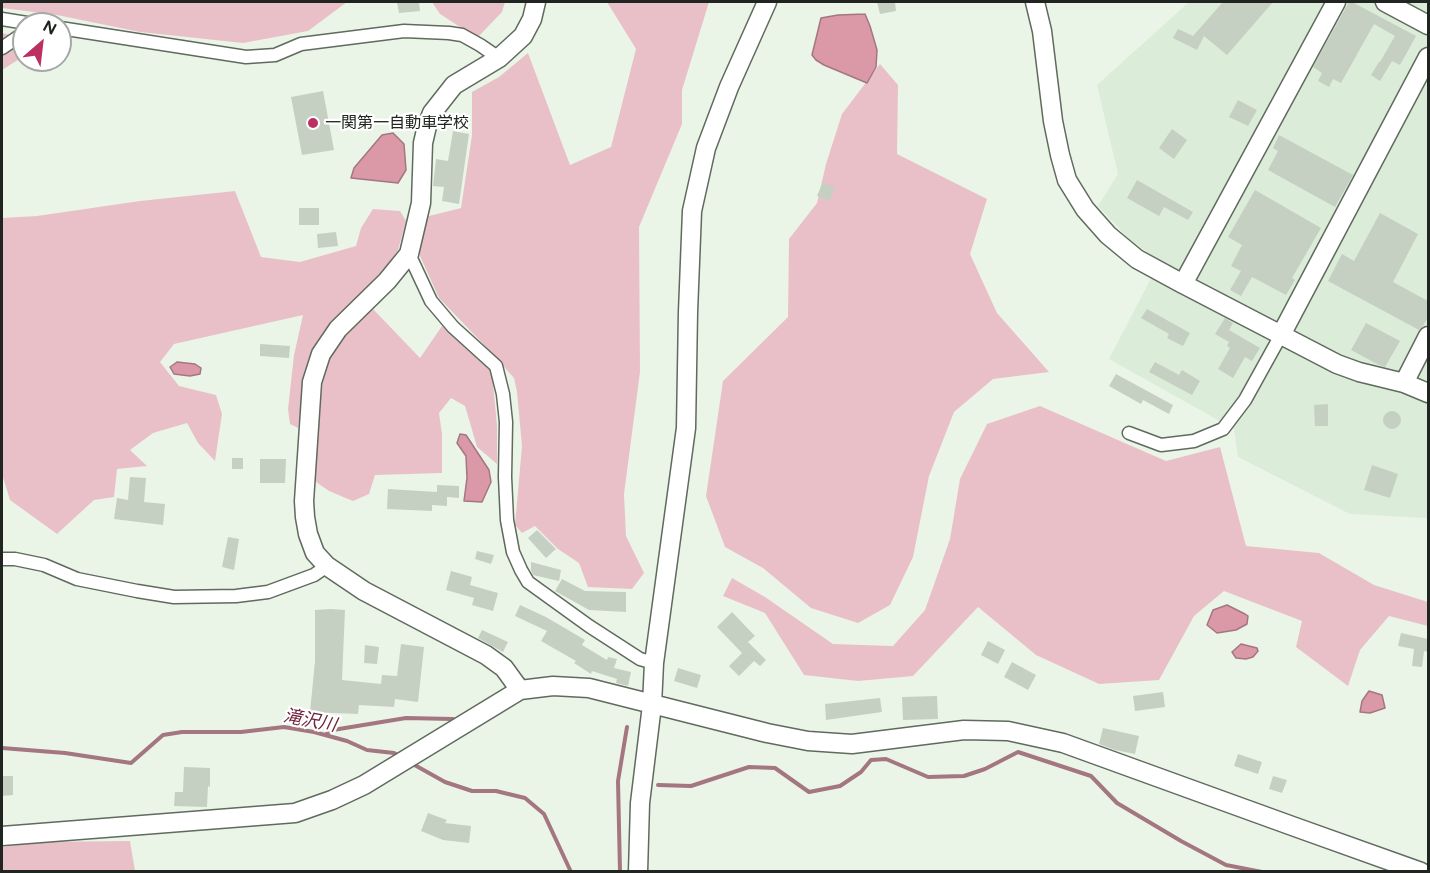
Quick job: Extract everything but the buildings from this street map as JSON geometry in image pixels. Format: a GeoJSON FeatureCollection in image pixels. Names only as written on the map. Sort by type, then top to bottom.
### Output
{"type":"FeatureCollection","features":[{"type":"Feature","properties":{"kind":"street"},"geometry":{"type":"LineString","coordinates":[[520,690],[504,668],[486,655],[364,591],[327,566],[315,554],[304,517],[304,501],[312,382],[321,354],[338,328],[387,281],[409,254],[421,202],[423,143],[432,113],[454,85],[499,58],[523,36],[532,19],[536,2]]}},
{"type":"Feature","properties":{"kind":"street"},"geometry":{"type":"LineString","coordinates":[[638,872],[640,803],[652,705],[654,663],[686,428],[692,211],[706,148],[729,87],[767,2]]}},
{"type":"Feature","properties":{"kind":"street"},"geometry":{"type":"LineString","coordinates":[[1035,2],[1042,31],[1053,121],[1067,180],[1085,209],[1108,235],[1137,259],[1337,364],[1404,383],[1428,393]]}},
{"type":"Feature","properties":{"kind":"street"},"geometry":{"type":"LineString","coordinates":[[1183,284],[1336,2]]}},
{"type":"Feature","properties":{"kind":"street"},"geometry":{"type":"LineString","coordinates":[[1385,2],[1428,25]]}},
{"type":"Feature","properties":{"kind":"street"},"geometry":{"type":"LineString","coordinates":[[72,30],[246,57],[275,55],[301,44],[404,31],[449,33],[462,35],[499,58]]}},
{"type":"Feature","properties":{"kind":"street"},"geometry":{"type":"LineString","coordinates":[[1129,433],[1161,445],[1194,441],[1223,429],[1245,400],[1428,57]]}},
{"type":"Feature","properties":{"kind":"street"},"geometry":{"type":"LineString","coordinates":[[409,254],[431,301],[453,327],[496,366],[504,394],[507,520],[513,552],[528,582],[640,659],[654,663]]}},
{"type":"Feature","properties":{"kind":"street"},"geometry":{"type":"LineString","coordinates":[[1404,383],[1428,336]]}},
{"type":"Feature","properties":{"kind":"street"},"geometry":{"type":"LineString","coordinates":[[2,559],[15,558],[44,565],[77,579],[174,597],[236,596],[268,592],[314,575],[327,566]]}},
{"type":"Feature","properties":{"kind":"street"},"geometry":{"type":"LineString","coordinates":[[2,836],[295,813],[364,786],[520,690],[554,686],[589,688],[767,734],[808,741],[852,744],[964,730],[1008,730],[1064,742],[1421,872]]}},
{"type":"Feature","properties":{"kind":"shaded area"},"geometry":{"type":"Polygon","coordinates":[[[2,2],[347,2],[308,31],[243,43],[140,32],[72,18],[72,12],[33,12],[2,8],[2,2]]]}},
{"type":"Feature","properties":{"kind":"shaded area"},"geometry":{"type":"Polygon","coordinates":[[[432,2],[505,2],[502,12],[477,38],[440,14],[432,2]]]}},
{"type":"Feature","properties":{"kind":"shaded area"},"geometry":{"type":"Polygon","coordinates":[[[607,2],[709,2],[682,90],[682,124],[639,227],[640,372],[624,494],[626,536],[644,573],[632,589],[588,587],[579,563],[558,549],[535,526],[522,533],[515,525],[522,446],[514,378],[439,298],[420,256],[419,232],[425,217],[461,208],[472,135],[472,92],[499,77],[528,53],[570,165],[611,147],[636,49],[607,2]]]}},
{"type":"Feature","properties":{"kind":"shaded area"},"geometry":{"type":"Polygon","coordinates":[[[1189,2],[1428,2],[1428,518],[1350,514],[1238,457],[1234,429],[1109,359],[1160,261],[1129,239],[1098,206],[1118,174],[1097,85],[1189,2]]]}},
{"type":"Feature","properties":{"kind":"shaded area"},"geometry":{"type":"Polygon","coordinates":[[[865,14],[877,50],[876,67],[867,83],[824,65],[812,55],[821,18],[865,14]]]}},
{"type":"Feature","properties":{"kind":"shaded area"},"geometry":{"type":"Polygon","coordinates":[[[2,33],[12,35],[12,64],[2,70],[2,33]]]}},
{"type":"Feature","properties":{"kind":"shaded area"},"geometry":{"type":"Polygon","coordinates":[[[880,64],[898,85],[897,154],[987,199],[970,254],[997,313],[1049,372],[993,379],[954,412],[929,476],[913,557],[890,605],[858,623],[811,608],[763,568],[725,547],[706,496],[723,381],[788,317],[789,239],[817,203],[826,164],[842,114],[880,64]]]}},
{"type":"Feature","properties":{"kind":"shaded area"},"geometry":{"type":"Polygon","coordinates":[[[393,133],[404,144],[406,170],[398,183],[351,178],[354,168],[382,135],[393,133]]]}},
{"type":"Feature","properties":{"kind":"shaded area"},"geometry":{"type":"Polygon","coordinates":[[[235,191],[261,257],[300,262],[356,246],[361,228],[373,209],[400,211],[406,221],[398,250],[303,387],[298,428],[290,424],[288,409],[294,355],[303,315],[174,344],[160,362],[179,386],[216,395],[222,414],[215,461],[198,443],[187,423],[153,433],[130,450],[147,466],[117,469],[114,497],[94,500],[57,534],[10,500],[2,474],[2,218],[37,216],[140,201],[235,191]]]}},
{"type":"Feature","properties":{"kind":"shaded area"},"geometry":{"type":"Polygon","coordinates":[[[373,309],[420,358],[442,326],[481,358],[492,373],[497,425],[497,464],[477,447],[465,406],[451,398],[439,413],[442,434],[442,473],[375,475],[369,494],[353,501],[329,491],[309,477],[324,359],[347,331],[373,309]]]}},
{"type":"Feature","properties":{"kind":"shaded area"},"geometry":{"type":"Polygon","coordinates":[[[177,362],[195,364],[201,368],[200,374],[190,376],[174,374],[170,367],[177,362]]]}},
{"type":"Feature","properties":{"kind":"shaded area"},"geometry":{"type":"Polygon","coordinates":[[[1040,406],[1166,461],[1220,447],[1246,546],[1319,553],[1374,585],[1428,602],[1428,626],[1389,616],[1360,650],[1348,686],[1296,647],[1302,621],[1224,591],[1194,616],[1159,680],[1099,684],[1036,655],[978,607],[913,676],[858,681],[804,675],[765,613],[723,596],[732,578],[765,597],[833,644],[893,646],[925,610],[950,539],[960,479],[987,424],[1040,406]]]}},
{"type":"Feature","properties":{"kind":"shaded area"},"geometry":{"type":"Polygon","coordinates":[[[460,434],[466,435],[489,470],[491,482],[482,502],[464,501],[467,478],[466,456],[457,443],[460,434]]]}},
{"type":"Feature","properties":{"kind":"shaded area"},"geometry":{"type":"Polygon","coordinates":[[[1227,605],[1248,616],[1247,624],[1236,630],[1217,633],[1207,625],[1213,610],[1227,605]]]}},
{"type":"Feature","properties":{"kind":"shaded area"},"geometry":{"type":"Polygon","coordinates":[[[1241,644],[1257,648],[1258,651],[1253,657],[1236,658],[1232,652],[1241,644]]]}},
{"type":"Feature","properties":{"kind":"shaded area"},"geometry":{"type":"Polygon","coordinates":[[[1369,691],[1382,695],[1385,708],[1370,713],[1360,712],[1362,701],[1369,691]]]}},
{"type":"Feature","properties":{"kind":"shaded area"},"geometry":{"type":"Polygon","coordinates":[[[130,841],[135,871],[2,871],[2,847],[38,842],[130,841]]]}},
{"type":"Feature","properties":{"kind":"waterway"},"geometry":{"type":"LineString","coordinates":[[325,735],[333,730],[406,718],[453,719]]}},
{"type":"Feature","properties":{"kind":"waterway","name":"滝沢川"},"geometry":{"type":"LineString","coordinates":[[2,748],[65,753],[131,763],[163,735],[182,732],[241,732],[284,727],[314,732],[347,741],[367,750],[394,753],[399,756]]}},
{"type":"Feature","properties":{"kind":"waterway"},"geometry":{"type":"LineString","coordinates":[[620,872],[618,781],[627,727]]}},
{"type":"Feature","properties":{"kind":"waterway"},"geometry":{"type":"LineString","coordinates":[[658,785],[691,786],[749,767],[775,768],[809,792],[840,786],[861,772],[871,760],[886,759],[928,777],[964,776],[985,769],[1018,752],[1091,776],[1117,803],[1181,841],[1226,865],[1262,872]]}},
{"type":"Feature","properties":{"kind":"waterway","name":"滝沢川"},"geometry":{"type":"LineString","coordinates":[[411,763],[445,782],[472,791],[496,791],[525,798],[544,814],[571,872]]}},
{"type":"Feature","properties":{"kind":"place","name":"一関第一自動車学校"},"geometry":{"type":"Point","coordinates":[313,123]}}]}
